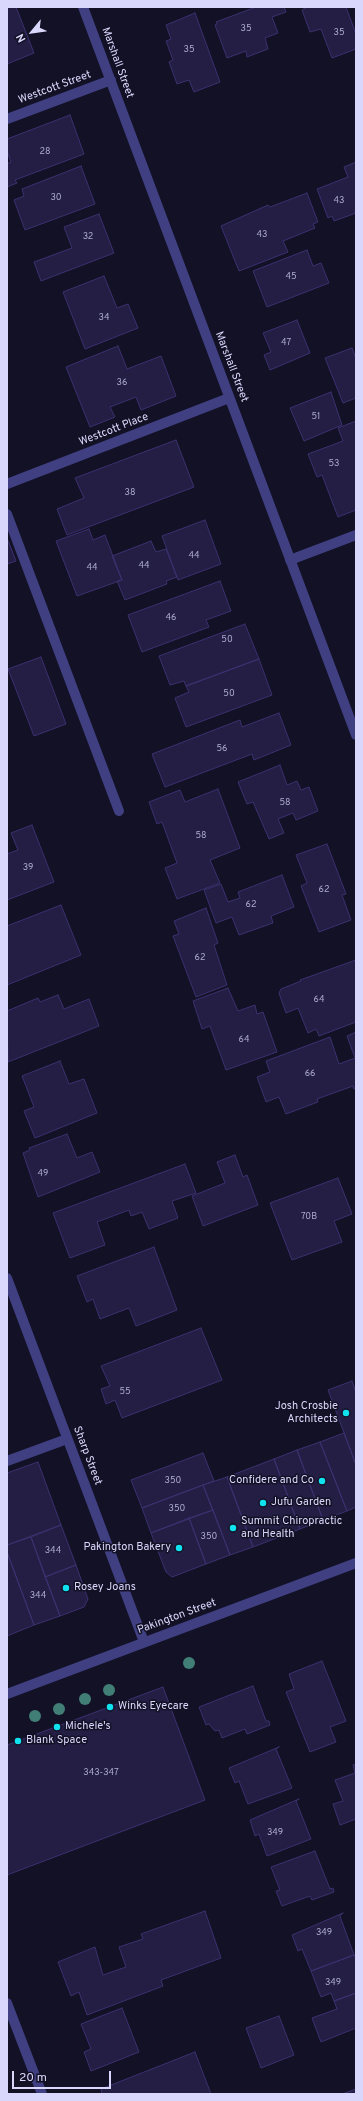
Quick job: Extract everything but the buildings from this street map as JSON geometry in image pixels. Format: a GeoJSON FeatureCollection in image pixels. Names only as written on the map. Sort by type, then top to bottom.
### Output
{"type":"FeatureCollection","features":[{"type":"Feature","properties":{"kind":"street","name":"Marshall Street"},"geometry":{"type":"LineString","coordinates":[[83,7],[356,735]]}},
{"type":"Feature","properties":{"kind":"street","name":"Westcott Street"},"geometry":{"type":"LineString","coordinates":[[7,119],[110,80]]}},
{"type":"Feature","properties":{"kind":"street","name":"Westcott Place"},"geometry":{"type":"LineString","coordinates":[[7,484],[229,398]]}},
{"type":"Feature","properties":{"kind":"street"},"geometry":{"type":"LineString","coordinates":[[7,514],[119,811]]}},
{"type":"Feature","properties":{"kind":"street"},"geometry":{"type":"LineString","coordinates":[[290,560],[356,535]]}},
{"type":"Feature","properties":{"kind":"street","name":"Sharp Street"},"geometry":{"type":"LineString","coordinates":[[7,1278],[144,1642]]}},
{"type":"Feature","properties":{"kind":"street"},"geometry":{"type":"LineString","coordinates":[[7,1461],[67,1439]]}},
{"type":"Feature","properties":{"kind":"street","name":"Pakington Street"},"geometry":{"type":"LineString","coordinates":[[7,1694],[356,1563]]}},
{"type":"Feature","properties":{"kind":"street"},"geometry":{"type":"LineString","coordinates":[[7,2003],[42,2094]]}},
{"type":"Feature","properties":{"kind":"place","name":"Josh Crosbie Architects"},"geometry":{"type":"Point","coordinates":[346,1413]}},
{"type":"Feature","properties":{"kind":"place","name":"Confidere and Co"},"geometry":{"type":"Point","coordinates":[322,1481]}},
{"type":"Feature","properties":{"kind":"place","name":"Jufu Garden"},"geometry":{"type":"Point","coordinates":[263,1503]}},
{"type":"Feature","properties":{"kind":"place","name":"Summit Chiropractic and Health"},"geometry":{"type":"Point","coordinates":[233,1528]}},
{"type":"Feature","properties":{"kind":"place","name":"Pakington Bakery"},"geometry":{"type":"Point","coordinates":[179,1548]}},
{"type":"Feature","properties":{"kind":"place","name":"Rosey Joans"},"geometry":{"type":"Point","coordinates":[66,1588]}},
{"type":"Feature","properties":{"kind":"place","name":"Winks Eyecare"},"geometry":{"type":"Point","coordinates":[110,1707]}},
{"type":"Feature","properties":{"kind":"place","name":"Michele's"},"geometry":{"type":"Point","coordinates":[57,1727]}},
{"type":"Feature","properties":{"kind":"place","name":"Blank Space"},"geometry":{"type":"Point","coordinates":[18,1741]}}]}
